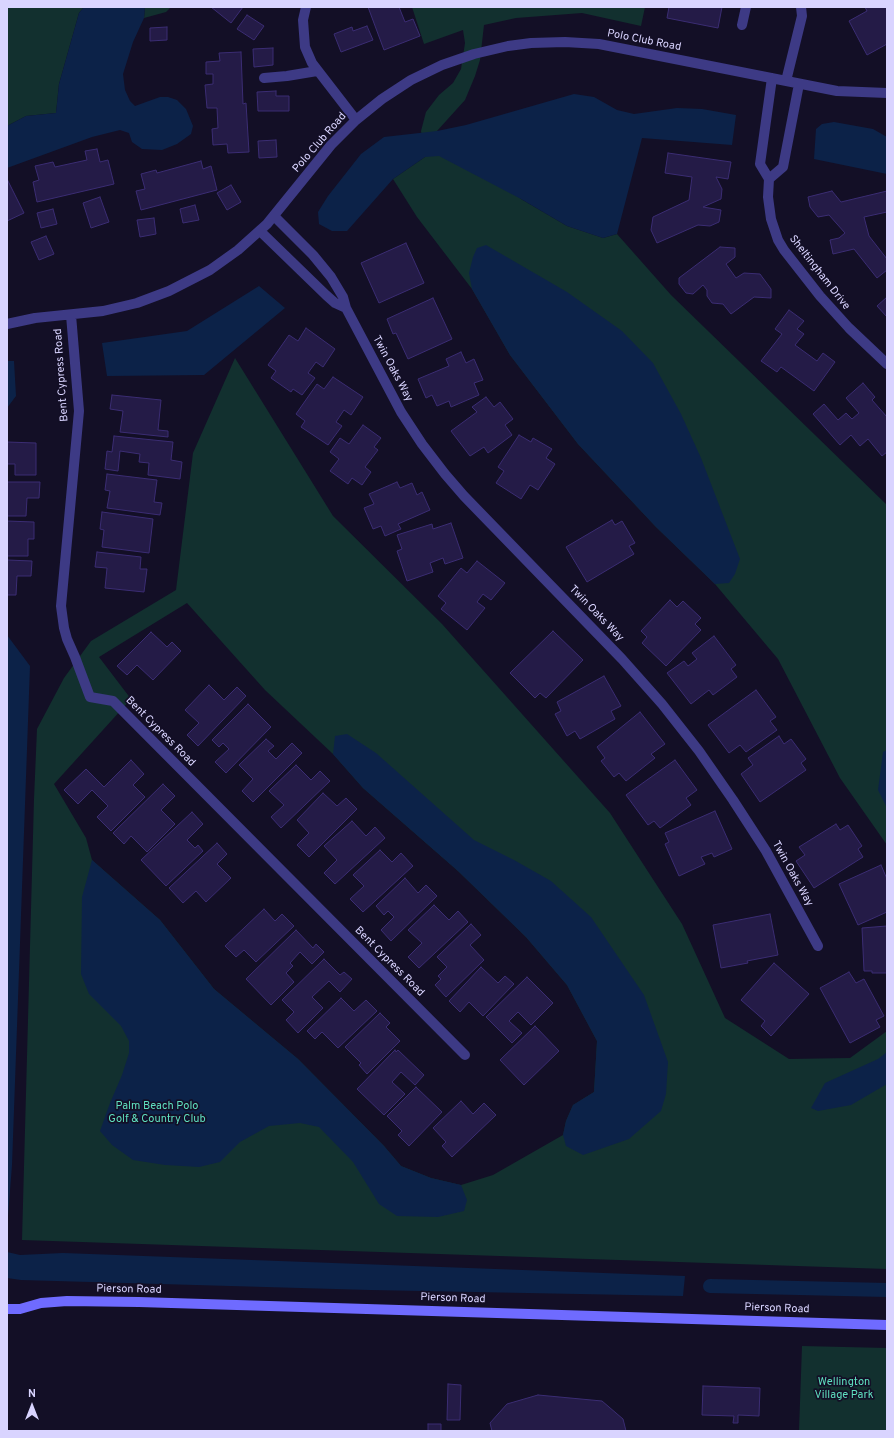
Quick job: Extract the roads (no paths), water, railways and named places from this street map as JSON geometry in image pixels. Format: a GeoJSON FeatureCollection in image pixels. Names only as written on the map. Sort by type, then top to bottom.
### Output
{"type":"FeatureCollection","features":[{"type":"Feature","properties":{"kind":"street"},"geometry":{"type":"LineString","coordinates":[[306,7],[303,20],[305,47],[312,63],[356,120]]}},
{"type":"Feature","properties":{"kind":"street"},"geometry":{"type":"LineString","coordinates":[[742,25],[746,7]]}},
{"type":"Feature","properties":{"kind":"street"},"geometry":{"type":"LineString","coordinates":[[786,81],[802,16],[801,7]]}},
{"type":"Feature","properties":{"kind":"street","name":"Polo Club Road"},"geometry":{"type":"LineString","coordinates":[[7,324],[35,318],[103,311],[137,303],[169,291],[210,270],[238,250],[260,231],[274,216],[331,145],[356,120],[382,99],[411,80],[442,65],[474,54],[508,46],[530,43],[565,42],[599,44],[837,91],[887,93]]}},
{"type":"Feature","properties":{"kind":"street"},"geometry":{"type":"LineString","coordinates":[[264,78],[317,71]]}},
{"type":"Feature","properties":{"kind":"street","name":"Sheltingham Drive"},"geometry":{"type":"LineString","coordinates":[[772,78],[760,164],[769,179],[768,197],[771,219],[778,240],[820,296],[849,328],[887,364]]}},
{"type":"Feature","properties":{"kind":"street"},"geometry":{"type":"LineString","coordinates":[[769,179],[783,167],[800,84]]}},
{"type":"Feature","properties":{"kind":"street","name":"Twin Oaks Way"},"geometry":{"type":"LineString","coordinates":[[274,216],[313,255],[331,277],[343,297],[346,308],[402,412],[422,444],[445,474],[464,496],[622,659],[662,704],[699,751],[734,800],[766,851],[818,946]]}},
{"type":"Feature","properties":{"kind":"street"},"geometry":{"type":"LineString","coordinates":[[260,231],[326,295],[335,303],[346,308]]}},
{"type":"Feature","properties":{"kind":"street","name":"Bent Cypress Road"},"geometry":{"type":"LineString","coordinates":[[71,315],[79,411],[61,606],[67,639],[90,697],[113,701],[464,1055]]}},
{"type":"Feature","properties":{"kind":"street","name":"Pierson Road"},"geometry":{"type":"LineString","coordinates":[[7,1315],[20,1309],[41,1303],[67,1301],[887,1325]]}},
{"type":"Feature","properties":{"kind":"street","name":"Pierson Road"},"geometry":{"type":"LineString","coordinates":[[7,1309],[20,1309]]}},
{"type":"Feature","properties":{"kind":"water"},"geometry":{"type":"Polygon","coordinates":[[[84,7],[145,7],[144,18],[133,42],[123,74],[125,90],[130,101],[135,106],[160,97],[168,97],[177,100],[186,109],[193,126],[191,134],[177,144],[162,150],[142,149],[132,142],[129,133],[120,130],[92,137],[7,168],[7,126],[26,116],[56,113],[59,84],[79,13],[84,7]]]}},
{"type":"Feature","properties":{"kind":"water"},"geometry":{"type":"Polygon","coordinates":[[[574,94],[594,97],[617,110],[634,114],[677,108],[702,109],[736,115],[732,145],[642,138],[617,234],[603,238],[567,226],[521,199],[439,156],[425,157],[393,179],[347,231],[332,231],[319,224],[318,212],[328,196],[361,154],[384,137],[437,131],[466,125],[574,94]]]}},
{"type":"Feature","properties":{"kind":"water"},"geometry":{"type":"Polygon","coordinates":[[[834,122],[873,129],[887,137],[887,174],[814,159],[816,129],[822,124],[834,122]]]}},
{"type":"Feature","properties":{"kind":"water"},"geometry":{"type":"Polygon","coordinates":[[[486,245],[567,292],[622,331],[653,363],[681,414],[701,458],[740,559],[735,574],[729,583],[715,584],[656,527],[578,444],[510,355],[472,289],[469,273],[473,257],[477,248],[486,245]]]}},
{"type":"Feature","properties":{"kind":"water"},"geometry":{"type":"Polygon","coordinates":[[[259,286],[285,308],[204,375],[107,376],[102,343],[187,331],[259,286]]]}},
{"type":"Feature","properties":{"kind":"water"},"geometry":{"type":"Polygon","coordinates":[[[7,361],[14,361],[16,396],[7,408],[7,361]]]}},
{"type":"Feature","properties":{"kind":"water"},"geometry":{"type":"Polygon","coordinates":[[[7,635],[30,666],[12,1165],[7,1229],[7,635]]]}},
{"type":"Feature","properties":{"kind":"water"},"geometry":{"type":"Polygon","coordinates":[[[347,734],[376,753],[474,840],[551,881],[591,917],[644,995],[668,1062],[666,1094],[661,1111],[629,1139],[583,1155],[566,1146],[563,1135],[566,1121],[573,1105],[594,1092],[597,1041],[567,985],[526,937],[458,871],[363,788],[333,754],[335,736],[347,734]]]}},
{"type":"Feature","properties":{"kind":"water"},"geometry":{"type":"Polygon","coordinates":[[[887,750],[887,808],[878,790],[883,752],[887,750]]]}},
{"type":"Feature","properties":{"kind":"water"},"geometry":{"type":"Polygon","coordinates":[[[92,860],[160,920],[214,989],[298,1059],[384,1146],[401,1166],[431,1178],[461,1185],[467,1200],[464,1211],[438,1217],[397,1216],[379,1204],[353,1162],[319,1127],[300,1123],[269,1126],[240,1142],[220,1162],[199,1167],[165,1165],[133,1160],[112,1145],[100,1131],[122,1075],[129,1053],[129,1041],[121,1026],[89,994],[81,974],[82,897],[92,860]]]}},
{"type":"Feature","properties":{"kind":"water"},"geometry":{"type":"Polygon","coordinates":[[[887,1052],[887,1084],[851,1105],[818,1111],[811,1108],[825,1083],[878,1059],[887,1052]]]}},
{"type":"Feature","properties":{"kind":"water"},"geometry":{"type":"Polygon","coordinates":[[[7,1252],[20,1255],[63,1253],[685,1276],[683,1296],[370,1290],[21,1280],[7,1278],[7,1252]]]}},
{"type":"Feature","properties":{"kind":"waterway"},"geometry":{"type":"LineString","coordinates":[[710,1286],[887,1290]]}},
{"type":"Feature","properties":{"kind":"park label","name":"Palm Beach Polo Golf & Country Club"},"geometry":{"type":"Point","coordinates":[157,1113]}},
{"type":"Feature","properties":{"kind":"park label","name":"Wellington Village Park"},"geometry":{"type":"Point","coordinates":[844,1389]}}]}
